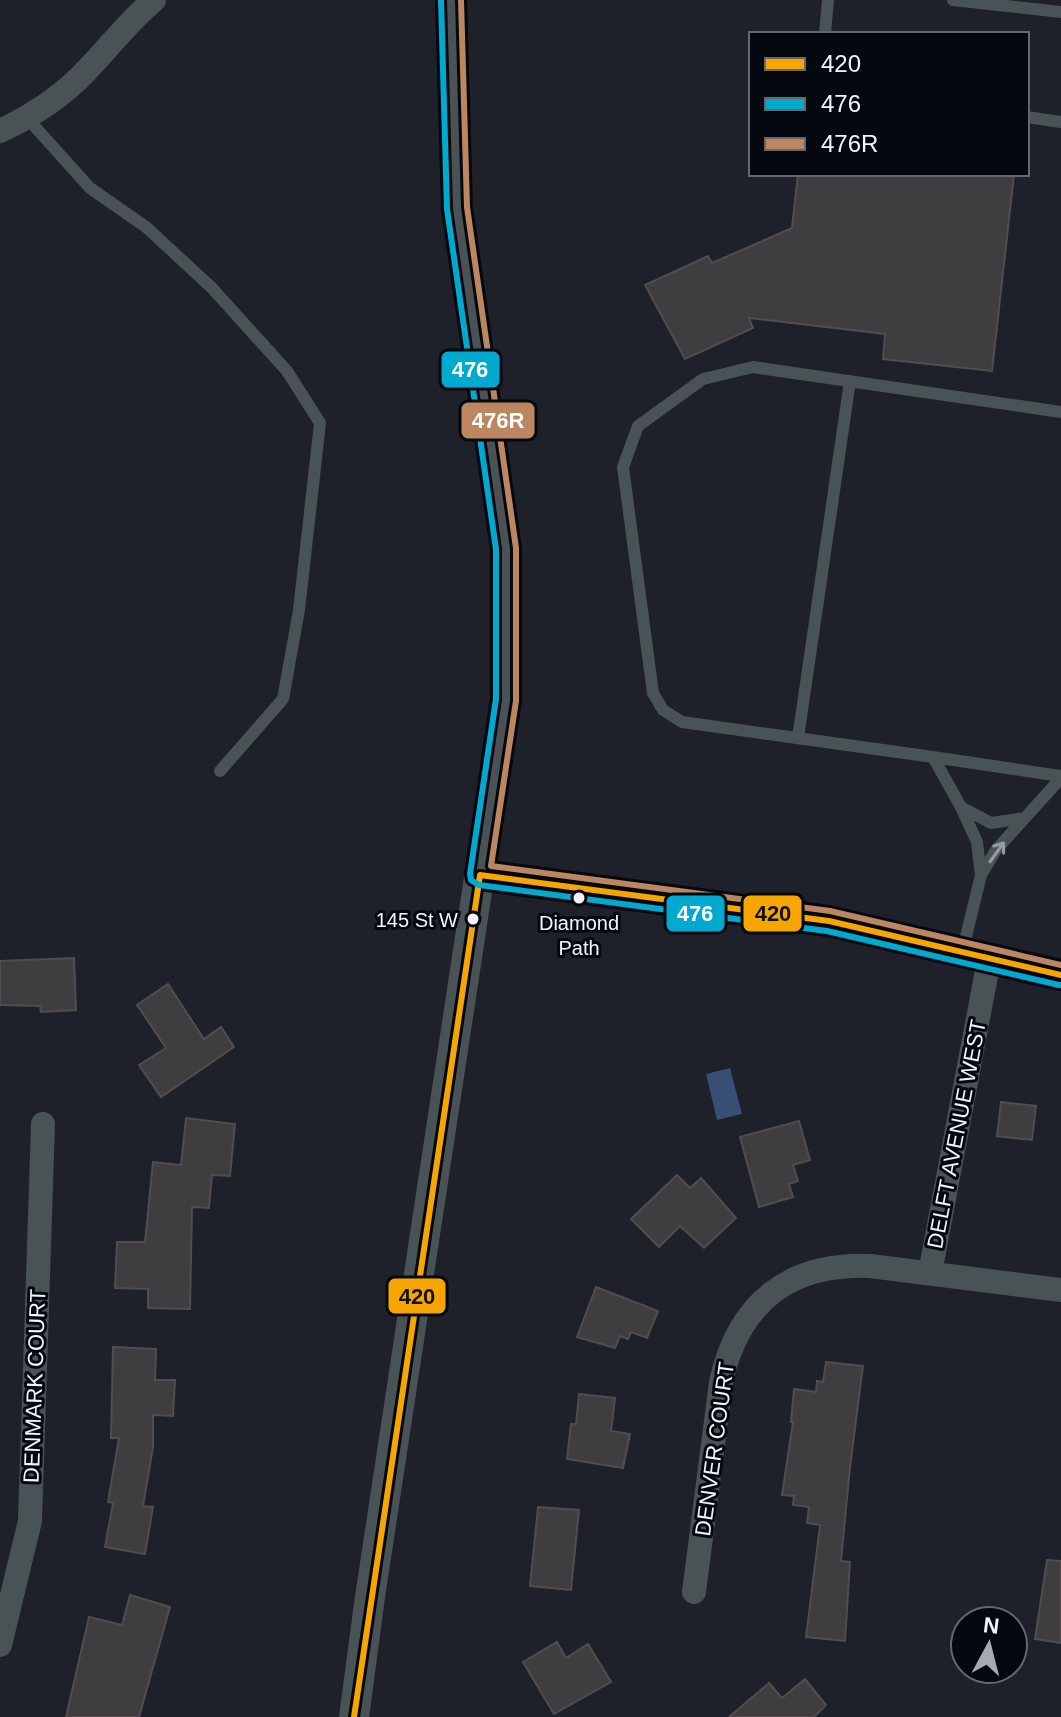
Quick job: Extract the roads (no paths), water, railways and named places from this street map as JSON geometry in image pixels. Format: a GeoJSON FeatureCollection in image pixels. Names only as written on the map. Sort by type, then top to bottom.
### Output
{"type":"FeatureCollection","features":[{"type":"Feature","properties":{"kind":"street"},"geometry":{"type":"LineString","coordinates":[[0,131],[27,118],[86,72],[135,16],[154,0]]}},
{"type":"Feature","properties":{"kind":"street"},"geometry":{"type":"LineString","coordinates":[[354,1717],[506,700],[506,548],[457,208],[451,0]]}},
{"type":"Feature","properties":{"kind":"street"},"geometry":{"type":"LineString","coordinates":[[480,875],[829,921],[1061,975]]}},
{"type":"Feature","properties":{"kind":"street","name":"DELFT AVENUE WEST"},"geometry":{"type":"LineString","coordinates":[[976,956],[930,1273],[1061,1290]]}},
{"type":"Feature","properties":{"kind":"street","name":"DENMARK COURT"},"geometry":{"type":"LineString","coordinates":[[0,1645],[30,1521],[43,1124]]}},
{"type":"Feature","properties":{"kind":"street","name":"DENVER COURT"},"geometry":{"type":"LineString","coordinates":[[694,1592],[726,1356],[752,1311],[793,1278],[843,1265],[930,1273]]}},
{"type":"Feature","properties":{"kind":"lane"},"geometry":{"type":"LineString","coordinates":[[825,32],[828,0]]}},
{"type":"Feature","properties":{"kind":"lane"},"geometry":{"type":"LineString","coordinates":[[953,0],[1061,12]]}},
{"type":"Feature","properties":{"kind":"lane"},"geometry":{"type":"LineString","coordinates":[[1029,117],[1061,122]]}},
{"type":"Feature","properties":{"kind":"lane"},"geometry":{"type":"LineString","coordinates":[[27,118],[90,188],[146,227],[212,288],[287,371],[320,423],[299,610],[283,699],[220,771]]}},
{"type":"Feature","properties":{"kind":"lane"},"geometry":{"type":"LineString","coordinates":[[1061,412],[753,367],[703,379],[638,426],[623,467],[653,693],[663,710],[682,722],[1061,777]]}},
{"type":"Feature","properties":{"kind":"lane"},"geometry":{"type":"LineString","coordinates":[[798,738],[850,381]]}},
{"type":"Feature","properties":{"kind":"lane"},"geometry":{"type":"LineString","coordinates":[[933,757],[977,842],[981,875],[976,956]]}},
{"type":"Feature","properties":{"kind":"lane"},"geometry":{"type":"LineString","coordinates":[[981,875],[996,850],[1061,777]]}},
{"type":"Feature","properties":{"kind":"lane"},"geometry":{"type":"LineString","coordinates":[[961,807],[991,823],[1025,818]]}},
{"type":"Feature","properties":{"kind":"water"},"geometry":{"type":"Polygon","coordinates":[[[730,1068],[742,1114],[717,1120],[706,1074],[730,1068]]]}},
{"type":"Feature","properties":{"kind":"place","name":"Diamond Path"},"geometry":{"type":"Point","coordinates":[579,898]}},
{"type":"Feature","properties":{"kind":"place","name":"145 St W"},"geometry":{"type":"Point","coordinates":[473,919]}}]}
